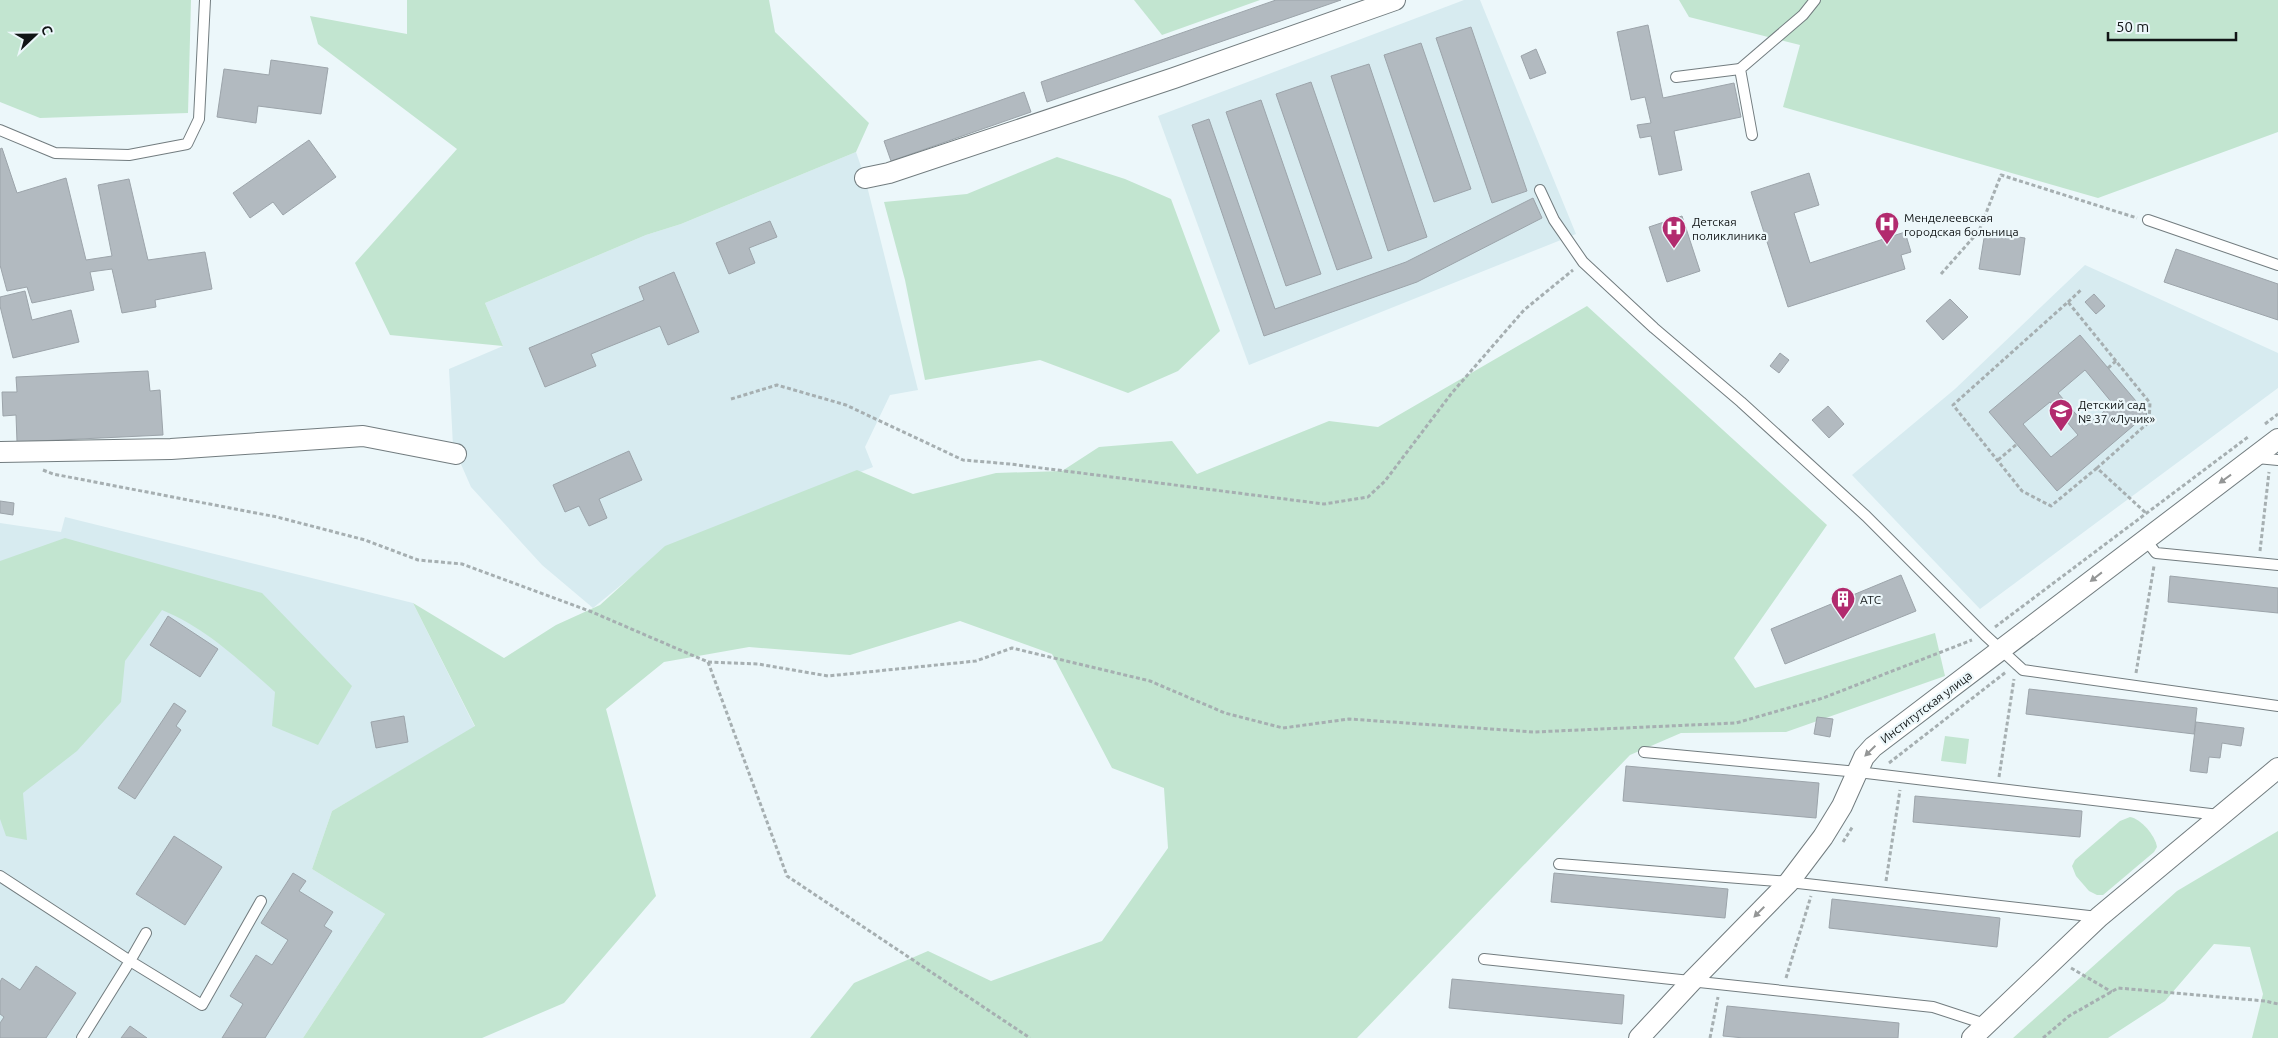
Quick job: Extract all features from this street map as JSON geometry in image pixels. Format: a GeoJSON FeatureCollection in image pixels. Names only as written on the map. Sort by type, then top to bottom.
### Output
{"type":"FeatureCollection","features":[{"type":"Feature","properties":{"kind":"street"},"geometry":{"type":"LineString","coordinates":[[865,178],[889,173],[1174,78],[1395,0]]}},
{"type":"Feature","properties":{"kind":"street"},"geometry":{"type":"LineString","coordinates":[[0,452],[171,449],[363,436],[456,454]]}},
{"type":"Feature","properties":{"kind":"street","name":"Институтская улица"},"geometry":{"type":"LineString","coordinates":[[1639,1038],[1789,882],[1823,837],[1842,806],[1866,773],[1864,757],[1873,747],[2001,650],[2151,546],[2161,527],[2268,459],[2278,440]]}},
{"type":"Feature","properties":{"kind":"street"},"geometry":{"type":"LineString","coordinates":[[1978,1031],[2100,917],[2278,768]]}},
{"type":"Feature","properties":{"kind":"lane"},"geometry":{"type":"LineString","coordinates":[[0,130],[55,153],[129,155],[187,144],[199,119],[205,0]]}},
{"type":"Feature","properties":{"kind":"lane"},"geometry":{"type":"LineString","coordinates":[[1676,77],[1740,69],[1803,15],[1815,0]]}},
{"type":"Feature","properties":{"kind":"lane"},"geometry":{"type":"LineString","coordinates":[[1740,69],[1752,135]]}},
{"type":"Feature","properties":{"kind":"lane"},"geometry":{"type":"LineString","coordinates":[[1540,190],[1554,220],[1583,262],[1858,510],[2023,670],[2278,706]]}},
{"type":"Feature","properties":{"kind":"lane"},"geometry":{"type":"LineString","coordinates":[[2148,220],[2278,265]]}},
{"type":"Feature","properties":{"kind":"lane"},"geometry":{"type":"LineString","coordinates":[[2151,546],[2278,565]]}},
{"type":"Feature","properties":{"kind":"lane"},"geometry":{"type":"LineString","coordinates":[[1644,752],[1866,773],[2220,815]]}},
{"type":"Feature","properties":{"kind":"lane"},"geometry":{"type":"LineString","coordinates":[[1559,864],[1789,882],[2100,917]]}},
{"type":"Feature","properties":{"kind":"lane"},"geometry":{"type":"LineString","coordinates":[[0,876],[130,961],[202,1005],[261,901]]}},
{"type":"Feature","properties":{"kind":"lane"},"geometry":{"type":"LineString","coordinates":[[82,1038],[146,933]]}},
{"type":"Feature","properties":{"kind":"lane"},"geometry":{"type":"LineString","coordinates":[[1484,959],[1933,1007],[1978,1031]]}},
{"type":"Feature","properties":{"kind":"path"},"geometry":{"type":"LineString","coordinates":[[1941,274],[1979,231],[2001,175],[2123,215],[2148,220]]}},
{"type":"Feature","properties":{"kind":"path"},"geometry":{"type":"LineString","coordinates":[[731,399],[777,385],[846,405],[963,460],[1010,464],[1324,504],[1368,497],[1385,481],[1451,394],[1524,310],[1583,262]]}},
{"type":"Feature","properties":{"kind":"path"},"geometry":{"type":"LineString","coordinates":[[2068,302],[2150,403],[2150,422],[2051,506],[2022,490],[1953,405],[2068,302],[2082,290]]}},
{"type":"Feature","properties":{"kind":"path"},"geometry":{"type":"LineString","coordinates":[[2108,368],[2116,361]]}},
{"type":"Feature","properties":{"kind":"path"},"geometry":{"type":"LineString","coordinates":[[2262,426],[2278,414]]}},
{"type":"Feature","properties":{"kind":"path"},"geometry":{"type":"LineString","coordinates":[[35,467],[53,474],[277,517],[365,540],[418,560],[462,564],[592,612],[708,662],[758,664],[828,676],[976,661],[1012,648],[1150,681],[1225,713],[1283,728],[1349,719],[1534,732],[1736,723],[1823,698],[1985,634],[2255,431]]}},
{"type":"Feature","properties":{"kind":"path"},"geometry":{"type":"LineString","coordinates":[[1998,460],[2017,444]]}},
{"type":"Feature","properties":{"kind":"path"},"geometry":{"type":"LineString","coordinates":[[2259,563],[2268,459]]}},
{"type":"Feature","properties":{"kind":"path"},"geometry":{"type":"LineString","coordinates":[[2097,468],[2161,527]]}},
{"type":"Feature","properties":{"kind":"path"},"geometry":{"type":"LineString","coordinates":[[2134,686],[2151,546]]}},
{"type":"Feature","properties":{"kind":"path"},"geometry":{"type":"LineString","coordinates":[[708,662],[787,876],[1030,1038]]}},
{"type":"Feature","properties":{"kind":"path"},"geometry":{"type":"LineString","coordinates":[[1866,773],[2016,664]]}},
{"type":"Feature","properties":{"kind":"path"},"geometry":{"type":"LineString","coordinates":[[1998,789],[2016,664]]}},
{"type":"Feature","properties":{"kind":"path"},"geometry":{"type":"LineString","coordinates":[[1884,893],[1902,777]]}},
{"type":"Feature","properties":{"kind":"path"},"geometry":{"type":"LineString","coordinates":[[1837,849],[1849,834],[1857,817]]}},
{"type":"Feature","properties":{"kind":"path"},"geometry":{"type":"LineString","coordinates":[[1783,991],[1815,885]]}},
{"type":"Feature","properties":{"kind":"path"},"geometry":{"type":"LineString","coordinates":[[2056,958],[2112,992]]}},
{"type":"Feature","properties":{"kind":"path"},"geometry":{"type":"LineString","coordinates":[[1710,1038],[1720,984]]}},
{"type":"Feature","properties":{"kind":"path"},"geometry":{"type":"LineString","coordinates":[[2043,1038],[2069,1016],[2118,988],[2265,1001],[2278,1004]]}},
{"type":"Feature","properties":{"kind":"shaded area"},"geometry":{"type":"Polygon","coordinates":[[[1464,0],[1480,0],[1576,234],[1249,365],[1158,116],[1464,0]]]}},
{"type":"Feature","properties":{"kind":"shaded area"},"geometry":{"type":"Polygon","coordinates":[[[856,152],[865,178],[918,390],[890,395],[865,447],[873,467],[664,550],[593,608],[542,565],[471,487],[453,446],[449,369],[503,346],[485,303],[646,235],[681,224],[856,152]]]}},
{"type":"Feature","properties":{"kind":"shaded area","name":"Детский сад № 37 «Лучик»"},"geometry":{"type":"Polygon","coordinates":[[[2085,265],[2278,353],[2278,388],[1980,609],[1852,475],[1955,389],[2085,265]]]}},
{"type":"Feature","properties":{"kind":"shaded area"},"geometry":{"type":"Polygon","coordinates":[[[65,517],[413,603],[475,727],[332,811],[312,869],[385,914],[303,1038],[0,1038],[0,523],[61,532],[65,517]]]}},
{"type":"Feature","properties":{"kind":"green space"},"geometry":{"type":"Polygon","coordinates":[[[0,0],[191,0],[188,113],[40,118],[0,102],[0,0]]]}},
{"type":"Feature","properties":{"kind":"green space"},"geometry":{"type":"Polygon","coordinates":[[[407,0],[769,0],[775,32],[869,123],[856,152],[681,224],[646,235],[485,303],[503,346],[390,335],[355,263],[457,149],[318,44],[310,16],[407,34],[407,0]]]}},
{"type":"Feature","properties":{"kind":"green space"},"geometry":{"type":"Polygon","coordinates":[[[1134,0],[1260,0],[1162,35],[1134,0]]]}},
{"type":"Feature","properties":{"kind":"green space"},"geometry":{"type":"Polygon","coordinates":[[[1679,0],[2278,0],[2278,132],[2098,198],[1783,107],[1800,45],[1689,17],[1679,0]]]}},
{"type":"Feature","properties":{"kind":"green space"},"geometry":{"type":"Polygon","coordinates":[[[1057,157],[1125,179],[1171,199],[1220,331],[1178,371],[1128,393],[1040,360],[925,380],[905,280],[884,202],[967,194],[1057,157]]]}},
{"type":"Feature","properties":{"kind":"green space"},"geometry":{"type":"Polygon","coordinates":[[[1587,306],[1827,525],[1734,658],[1755,688],[1935,633],[1945,676],[1786,732],[1681,733],[1630,755],[1357,1038],[810,1038],[854,983],[928,951],[991,981],[1102,941],[1168,848],[1164,788],[1112,768],[1052,654],[960,621],[850,655],[749,647],[664,662],[606,709],[656,896],[564,1003],[482,1038],[303,1038],[385,914],[312,869],[332,811],[475,726],[413,603],[504,658],[556,625],[600,605],[665,546],[857,470],[913,494],[996,473],[1062,471],[1099,447],[1172,441],[1197,474],[1329,421],[1378,427],[1587,306]]]}},
{"type":"Feature","properties":{"kind":"green space"},"geometry":{"type":"Polygon","coordinates":[[[65,538],[262,593],[352,686],[318,745],[272,726],[275,692],[208,635],[162,610],[125,661],[121,702],[77,751],[23,793],[27,840],[6,836],[0,819],[0,561],[65,538]]]}},
{"type":"Feature","properties":{"kind":"green space"},"geometry":{"type":"Polygon","coordinates":[[[1945,736],[1969,739],[1966,764],[1941,761],[1945,736]]]}},
{"type":"Feature","properties":{"kind":"green space"},"geometry":{"type":"Polygon","coordinates":[[[2130,817],[2139,821],[2147,828],[2157,847],[2154,852],[2103,895],[2097,895],[2089,891],[2076,876],[2072,866],[2075,860],[2120,821],[2130,817]]]}},
{"type":"Feature","properties":{"kind":"green space"},"geometry":{"type":"Polygon","coordinates":[[[2278,831],[2278,1038],[2252,1038],[2263,994],[2250,947],[2214,944],[2165,1001],[2108,1038],[2013,1038],[2177,891],[2278,831]]]}},
{"type":"Feature","properties":{"kind":"building"},"geometry":{"type":"Polygon","coordinates":[[[1276,0],[1341,0],[1047,102],[1041,82],[1276,0]]]}},
{"type":"Feature","properties":{"kind":"building"},"geometry":{"type":"Polygon","coordinates":[[[1648,25],[1663,98],[1734,83],[1741,117],[1674,131],[1682,170],[1659,175],[1651,136],[1640,138],[1637,125],[1651,123],[1645,97],[1631,100],[1617,32],[1648,25]]]}},
{"type":"Feature","properties":{"kind":"building"},"geometry":{"type":"Polygon","coordinates":[[[1471,27],[1527,191],[1492,203],[1436,38],[1471,27]]]}},
{"type":"Feature","properties":{"kind":"building"},"geometry":{"type":"Polygon","coordinates":[[[1421,43],[1471,189],[1434,202],[1384,55],[1421,43]]]}},
{"type":"Feature","properties":{"kind":"building"},"geometry":{"type":"Polygon","coordinates":[[[1536,49],[1546,73],[1530,79],[1521,56],[1536,49]]]}},
{"type":"Feature","properties":{"kind":"building"},"geometry":{"type":"Polygon","coordinates":[[[271,60],[328,68],[321,114],[258,106],[256,123],[217,117],[224,69],[269,75],[271,60]]]}},
{"type":"Feature","properties":{"kind":"building"},"geometry":{"type":"Polygon","coordinates":[[[1369,64],[1427,237],[1388,251],[1331,76],[1369,64]]]}},
{"type":"Feature","properties":{"kind":"building"},"geometry":{"type":"Polygon","coordinates":[[[1311,82],[1372,258],[1337,270],[1276,94],[1311,82]]]}},
{"type":"Feature","properties":{"kind":"building"},"geometry":{"type":"Polygon","coordinates":[[[1024,92],[1031,112],[891,161],[884,141],[1024,92]]]}},
{"type":"Feature","properties":{"kind":"building"},"geometry":{"type":"Polygon","coordinates":[[[1261,100],[1321,274],[1286,286],[1226,112],[1261,100]]]}},
{"type":"Feature","properties":{"kind":"building"},"geometry":{"type":"Polygon","coordinates":[[[1209,119],[1275,309],[1406,262],[1533,198],[1542,218],[1417,282],[1264,336],[1192,125],[1209,119]]]}},
{"type":"Feature","properties":{"kind":"building"},"geometry":{"type":"Polygon","coordinates":[[[309,140],[336,177],[283,215],[273,202],[250,218],[233,193],[309,140]]]}},
{"type":"Feature","properties":{"kind":"building"},"geometry":{"type":"Polygon","coordinates":[[[2,148],[17,193],[66,178],[86,260],[112,256],[98,185],[129,179],[148,260],[205,252],[212,289],[155,300],[156,307],[122,313],[112,269],[90,272],[94,290],[32,303],[27,287],[7,291],[0,265],[0,149],[2,148]]]}},
{"type":"Feature","properties":{"kind":"building","name":"Менделеевская городская больница"},"geometry":{"type":"Polygon","coordinates":[[[1809,173],[1819,205],[1794,213],[1810,263],[1905,232],[1911,252],[1901,255],[1905,269],[1788,307],[1751,192],[1809,173]]]}},
{"type":"Feature","properties":{"kind":"building","name":"Детская поликлиника"},"geometry":{"type":"Polygon","coordinates":[[[1682,216],[1700,271],[1667,282],[1649,227],[1682,216]]]}},
{"type":"Feature","properties":{"kind":"building"},"geometry":{"type":"Polygon","coordinates":[[[770,221],[777,237],[749,248],[755,263],[729,274],[716,243],[770,221]]]}},
{"type":"Feature","properties":{"kind":"building"},"geometry":{"type":"Polygon","coordinates":[[[1985,232],[2025,238],[2020,275],[1979,269],[1985,232]]]}},
{"type":"Feature","properties":{"kind":"building"},"geometry":{"type":"Polygon","coordinates":[[[2176,249],[2278,284],[2278,320],[2164,282],[2176,249]]]}},
{"type":"Feature","properties":{"kind":"building"},"geometry":{"type":"Polygon","coordinates":[[[674,272],[699,332],[668,345],[660,326],[591,354],[596,366],[545,387],[529,348],[644,300],[639,287],[674,272]]]}},
{"type":"Feature","properties":{"kind":"building"},"geometry":{"type":"Polygon","coordinates":[[[25,291],[32,320],[71,310],[79,342],[13,358],[0,306],[0,297],[25,291]]]}},
{"type":"Feature","properties":{"kind":"building"},"geometry":{"type":"Polygon","coordinates":[[[2094,294],[2105,306],[2096,314],[2085,302],[2094,294]]]}},
{"type":"Feature","properties":{"kind":"building"},"geometry":{"type":"Polygon","coordinates":[[[1950,299],[1968,317],[1943,340],[1926,321],[1950,299]]]}},
{"type":"Feature","properties":{"kind":"building"},"geometry":{"type":"Polygon","coordinates":[[[2080,335],[2147,414],[2057,491],[1989,412],[2080,335]],[[2085,370],[2058,393],[2086,426],[2113,404],[2085,370]],[[2050,402],[2023,424],[2051,457],[2078,435],[2050,402]]]}},
{"type":"Feature","properties":{"kind":"building"},"geometry":{"type":"Polygon","coordinates":[[[1780,353],[1789,360],[1779,373],[1770,366],[1780,353]]]}},
{"type":"Feature","properties":{"kind":"building"},"geometry":{"type":"Polygon","coordinates":[[[148,371],[150,391],[160,390],[163,435],[17,442],[16,415],[3,416],[2,392],[17,392],[16,377],[148,371]]]}},
{"type":"Feature","properties":{"kind":"building"},"geometry":{"type":"Polygon","coordinates":[[[1828,406],[1844,424],[1829,438],[1812,420],[1828,406]]]}},
{"type":"Feature","properties":{"kind":"building"},"geometry":{"type":"Polygon","coordinates":[[[629,451],[642,480],[599,499],[607,518],[589,526],[579,506],[565,512],[553,485],[629,451]]]}},
{"type":"Feature","properties":{"kind":"building"},"geometry":{"type":"Polygon","coordinates":[[[0,501],[14,503],[13,515],[0,513],[0,501]]]}},
{"type":"Feature","properties":{"kind":"building","name":"АТС"},"geometry":{"type":"Polygon","coordinates":[[[1901,575],[1916,611],[1785,664],[1771,629],[1901,575]]]}},
{"type":"Feature","properties":{"kind":"building"},"geometry":{"type":"Polygon","coordinates":[[[2170,576],[2278,588],[2278,613],[2168,602],[2170,576]]]}},
{"type":"Feature","properties":{"kind":"building"},"geometry":{"type":"Polygon","coordinates":[[[168,616],[218,649],[200,677],[150,645],[168,616]]]}},
{"type":"Feature","properties":{"kind":"building"},"geometry":{"type":"Polygon","coordinates":[[[2029,689],[2197,708],[2194,734],[2026,714],[2029,689]]]}},
{"type":"Feature","properties":{"kind":"building"},"geometry":{"type":"Polygon","coordinates":[[[174,703],[186,711],[176,726],[181,730],[135,799],[118,788],[174,703]]]}},
{"type":"Feature","properties":{"kind":"building"},"geometry":{"type":"Polygon","coordinates":[[[404,716],[408,742],[376,748],[371,722],[404,716]]]}},
{"type":"Feature","properties":{"kind":"building"},"geometry":{"type":"Polygon","coordinates":[[[1817,717],[1833,719],[1830,737],[1814,734],[1817,717]]]}},
{"type":"Feature","properties":{"kind":"building"},"geometry":{"type":"Polygon","coordinates":[[[2196,722],[2244,728],[2241,746],[2222,743],[2220,758],[2209,757],[2207,773],[2190,771],[2196,722]]]}},
{"type":"Feature","properties":{"kind":"building"},"geometry":{"type":"Polygon","coordinates":[[[1626,766],[1819,783],[1816,818],[1623,801],[1626,766]]]}},
{"type":"Feature","properties":{"kind":"building"},"geometry":{"type":"Polygon","coordinates":[[[1915,796],[2082,811],[2080,837],[1913,822],[1915,796]]]}},
{"type":"Feature","properties":{"kind":"building"},"geometry":{"type":"Polygon","coordinates":[[[174,836],[222,867],[185,925],[136,894],[174,836]]]}},
{"type":"Feature","properties":{"kind":"building"},"geometry":{"type":"Polygon","coordinates":[[[293,873],[306,881],[299,891],[333,912],[324,926],[332,931],[265,1038],[222,1038],[243,1004],[230,996],[256,955],[272,965],[288,940],[261,923],[293,873]]]}},
{"type":"Feature","properties":{"kind":"building"},"geometry":{"type":"Polygon","coordinates":[[[1554,873],[1728,889],[1725,918],[1551,902],[1554,873]]]}},
{"type":"Feature","properties":{"kind":"building"},"geometry":{"type":"Polygon","coordinates":[[[1832,899],[2000,918],[1997,947],[1829,928],[1832,899]]]}},
{"type":"Feature","properties":{"kind":"building"},"geometry":{"type":"Polygon","coordinates":[[[36,966],[76,993],[46,1038],[0,1038],[0,1023],[4,1017],[0,1014],[0,982],[2,978],[20,990],[36,966]]]}},
{"type":"Feature","properties":{"kind":"building"},"geometry":{"type":"Polygon","coordinates":[[[1452,979],[1624,995],[1622,1024],[1449,1008],[1452,979]]]}},
{"type":"Feature","properties":{"kind":"building"},"geometry":{"type":"Polygon","coordinates":[[[1727,1006],[1899,1023],[1898,1038],[1744,1038],[1723,1036],[1727,1006]]]}},
{"type":"Feature","properties":{"kind":"building"},"geometry":{"type":"Polygon","coordinates":[[[130,1026],[147,1038],[121,1038],[130,1026]]]}},
{"type":"Feature","properties":{"kind":"place","name":"Менделеевская городская больница"},"geometry":{"type":"Point","coordinates":[1887,245]}},
{"type":"Feature","properties":{"kind":"place","name":"Детская поликлиника"},"geometry":{"type":"Point","coordinates":[1674,249]}},
{"type":"Feature","properties":{"kind":"place","name":"Детский сад № 37 «Лучик»"},"geometry":{"type":"Point","coordinates":[2061,432]}},
{"type":"Feature","properties":{"kind":"place","name":"АТС"},"geometry":{"type":"Point","coordinates":[1843,620]}}]}
